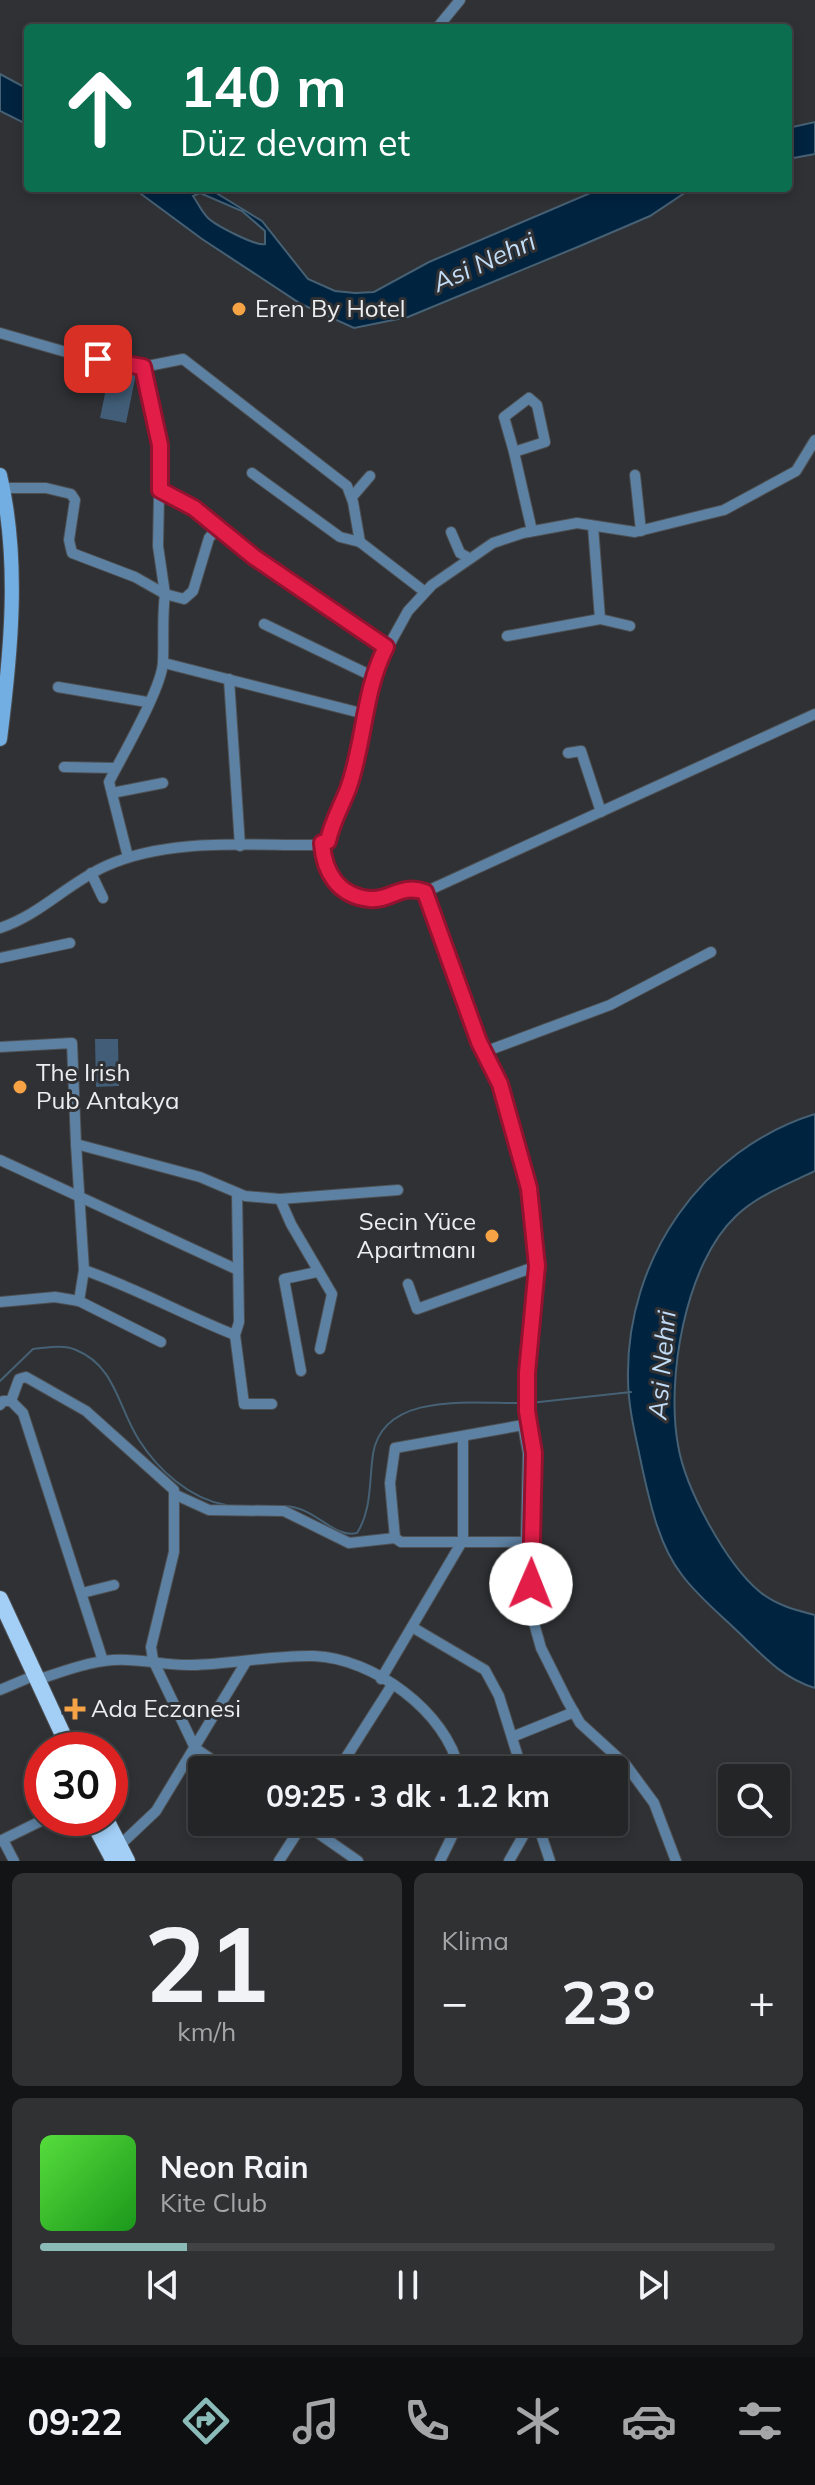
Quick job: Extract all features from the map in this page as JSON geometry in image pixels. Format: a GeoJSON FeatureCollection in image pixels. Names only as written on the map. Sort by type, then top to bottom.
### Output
{"type":"FeatureCollection","features":[{"type":"Feature","properties":{"kind":"main road"},"geometry":{"type":"LineString","coordinates":[[0,1599],[51,1732]]}},
{"type":"Feature","properties":{"kind":"main road"},"geometry":{"type":"LineString","coordinates":[[0,1623],[60,1732]]}},
{"type":"Feature","properties":{"kind":"main road"},"geometry":{"type":"LineString","coordinates":[[105,1836],[120,1856]]}},
{"type":"Feature","properties":{"kind":"main road"},"geometry":{"type":"LineString","coordinates":[[112,1836],[120,1856]]}},
{"type":"Feature","properties":{"kind":"street"},"geometry":{"type":"LineString","coordinates":[[440,24],[460,0]]}},
{"type":"Feature","properties":{"kind":"street"},"geometry":{"type":"LineString","coordinates":[[0,333],[73,354],[143,367],[183,359],[238,405],[347,486],[360,542]]}},
{"type":"Feature","properties":{"kind":"street"},"geometry":{"type":"LineString","coordinates":[[128,857],[109,782],[134,737],[164,663],[161,627],[165,594],[158,546],[160,445],[143,367]]}},
{"type":"Feature","properties":{"kind":"street"},"geometry":{"type":"LineString","coordinates":[[514,452],[545,442],[537,405],[529,398],[504,417],[532,531]]}},
{"type":"Feature","properties":{"kind":"street"},"geometry":{"type":"LineString","coordinates":[[0,928],[28,915],[91,873],[128,857],[328,841],[333,817],[348,789],[372,676],[386,647],[425,592],[493,543],[532,531],[577,523],[641,531],[724,510],[796,471],[815,440]]}},
{"type":"Feature","properties":{"kind":"street"},"geometry":{"type":"LineString","coordinates":[[804,459],[815,469]]}},
{"type":"Feature","properties":{"kind":"street"},"geometry":{"type":"LineString","coordinates":[[252,473],[340,537],[360,542],[425,592]]}},
{"type":"Feature","properties":{"kind":"street"},"geometry":{"type":"LineString","coordinates":[[635,475],[641,531]]}},
{"type":"Feature","properties":{"kind":"street"},"geometry":{"type":"LineString","coordinates":[[352,497],[370,476]]}},
{"type":"Feature","properties":{"kind":"street"},"geometry":{"type":"LineString","coordinates":[[0,739],[11,584],[1,481],[71,494],[75,500],[69,540],[72,553],[135,577],[165,594],[199,602]]}},
{"type":"Feature","properties":{"kind":"street"},"geometry":{"type":"LineString","coordinates":[[160,490],[194,508],[264,565],[386,647]]}},
{"type":"Feature","properties":{"kind":"street"},"geometry":{"type":"LineString","coordinates":[[593,526],[600,619]]}},
{"type":"Feature","properties":{"kind":"street"},"geometry":{"type":"LineString","coordinates":[[184,599],[193,591],[204,568],[209,538],[215,531],[223,532]]}},
{"type":"Feature","properties":{"kind":"street"},"geometry":{"type":"LineString","coordinates":[[451,532],[460,553],[469,558]]}},
{"type":"Feature","properties":{"kind":"street"},"geometry":{"type":"LineString","coordinates":[[507,636],[600,619],[630,626]]}},
{"type":"Feature","properties":{"kind":"street"},"geometry":{"type":"LineString","coordinates":[[264,624],[372,676]]}},
{"type":"Feature","properties":{"kind":"street"},"geometry":{"type":"LineString","coordinates":[[164,663],[365,714]]}},
{"type":"Feature","properties":{"kind":"street"},"geometry":{"type":"LineString","coordinates":[[229,679],[240,846]]}},
{"type":"Feature","properties":{"kind":"street"},"geometry":{"type":"LineString","coordinates":[[58,687],[147,702]]}},
{"type":"Feature","properties":{"kind":"street"},"geometry":{"type":"LineString","coordinates":[[322,843],[324,866],[340,889],[371,900],[407,888],[425,892],[815,714]]}},
{"type":"Feature","properties":{"kind":"street"},"geometry":{"type":"LineString","coordinates":[[568,753],[581,751],[601,812]]}},
{"type":"Feature","properties":{"kind":"street"},"geometry":{"type":"LineString","coordinates":[[64,767],[116,768]]}},
{"type":"Feature","properties":{"kind":"street"},"geometry":{"type":"LineString","coordinates":[[112,793],[163,783]]}},
{"type":"Feature","properties":{"kind":"street"},"geometry":{"type":"LineString","coordinates":[[91,873],[103,898]]}},
{"type":"Feature","properties":{"kind":"street"},"geometry":{"type":"LineString","coordinates":[[425,892],[484,1052],[500,1084],[529,1188],[537,1266],[527,1403],[534,1453],[530,1609],[541,1648],[580,1723],[626,1765],[654,1803],[676,1861]]}},
{"type":"Feature","properties":{"kind":"street"},"geometry":{"type":"LineString","coordinates":[[0,958],[70,943]]}},
{"type":"Feature","properties":{"kind":"street"},"geometry":{"type":"LineString","coordinates":[[484,1052],[610,1005],[711,952]]}},
{"type":"Feature","properties":{"kind":"street"},"geometry":{"type":"LineString","coordinates":[[0,1047],[72,1043],[77,1195],[84,1270],[79,1301]]}},
{"type":"Feature","properties":{"kind":"street"},"geometry":{"type":"LineString","coordinates":[[76,1144],[200,1177],[237,1193],[280,1199],[398,1190]]}},
{"type":"Feature","properties":{"kind":"street"},"geometry":{"type":"LineString","coordinates":[[0,1160],[238,1270]]}},
{"type":"Feature","properties":{"kind":"street"},"geometry":{"type":"LineString","coordinates":[[237,1193],[239,1322],[235,1335],[244,1404],[272,1404]]}},
{"type":"Feature","properties":{"kind":"street"},"geometry":{"type":"LineString","coordinates":[[280,1199],[317,1272],[332,1294],[320,1349]]}},
{"type":"Feature","properties":{"kind":"street"},"geometry":{"type":"LineString","coordinates":[[408,1284],[417,1309],[537,1266]]}},
{"type":"Feature","properties":{"kind":"street"},"geometry":{"type":"LineString","coordinates":[[84,1270],[121,1283],[156,1302],[235,1335]]}},
{"type":"Feature","properties":{"kind":"street"},"geometry":{"type":"LineString","coordinates":[[301,1371],[284,1279],[317,1272]]}},
{"type":"Feature","properties":{"kind":"street"},"geometry":{"type":"LineString","coordinates":[[55,1297],[82,1283]]}},
{"type":"Feature","properties":{"kind":"street"},"geometry":{"type":"LineString","coordinates":[[0,1302],[55,1297],[79,1301],[161,1342]]}},
{"type":"Feature","properties":{"kind":"street"},"geometry":{"type":"LineString","coordinates":[[11,1401],[19,1379],[26,1377],[66,1398],[103,1424],[176,1495],[209,1510],[284,1511],[349,1543],[395,1538],[401,1542],[526,1542],[528,1453],[523,1425],[395,1448],[390,1483],[395,1538]]}},
{"type":"Feature","properties":{"kind":"street"},"geometry":{"type":"LineString","coordinates":[[0,1405],[3,1401],[11,1401],[23,1413],[103,1661]]}},
{"type":"Feature","properties":{"kind":"street"},"geometry":{"type":"LineString","coordinates":[[381,1679],[463,1540],[463,1436]]}},
{"type":"Feature","properties":{"kind":"street"},"geometry":{"type":"LineString","coordinates":[[176,1495],[174,1552],[151,1647],[153,1660],[195,1748],[207,1756]]}},
{"type":"Feature","properties":{"kind":"street"},"geometry":{"type":"LineString","coordinates":[[82,1593],[114,1585]]}},
{"type":"Feature","properties":{"kind":"street"},"geometry":{"type":"LineString","coordinates":[[412,1627],[485,1670],[499,1696],[518,1756]]}},
{"type":"Feature","properties":{"kind":"street"},"geometry":{"type":"LineString","coordinates":[[0,1690],[103,1661],[153,1660],[188,1666],[316,1656],[352,1663],[426,1708],[444,1732],[453,1756]]}},
{"type":"Feature","properties":{"kind":"street"},"geometry":{"type":"LineString","coordinates":[[120,1856],[156,1811],[246,1662]]}},
{"type":"Feature","properties":{"kind":"street"},"geometry":{"type":"LineString","coordinates":[[347,1756],[392,1685]]}},
{"type":"Feature","properties":{"kind":"street"},"geometry":{"type":"LineString","coordinates":[[512,1737],[574,1712]]}},
{"type":"Feature","properties":{"kind":"street"},"geometry":{"type":"LineString","coordinates":[[14,1861],[1,1840],[24,1829]]}},
{"type":"Feature","properties":{"kind":"street"},"geometry":{"type":"LineString","coordinates":[[279,1861],[294,1836]]}},
{"type":"Feature","properties":{"kind":"street"},"geometry":{"type":"LineString","coordinates":[[323,1836],[358,1861]]}},
{"type":"Feature","properties":{"kind":"street"},"geometry":{"type":"LineString","coordinates":[[440,1861],[452,1836]]}},
{"type":"Feature","properties":{"kind":"street"},"geometry":{"type":"LineString","coordinates":[[509,1861],[523,1836]]}},
{"type":"Feature","properties":{"kind":"street"},"geometry":{"type":"LineString","coordinates":[[542,1836],[550,1861]]}},
{"type":"Feature","properties":{"kind":"shaded area"},"geometry":{"type":"Polygon","coordinates":[[[111,364],[137,369],[126,423],[100,418],[111,364]]]}},
{"type":"Feature","properties":{"kind":"shaded area"},"geometry":{"type":"Polygon","coordinates":[[[95,1039],[118,1039],[119,1086],[96,1087],[95,1039]]]}},
{"type":"Feature","properties":{"kind":"water"},"geometry":{"type":"Polygon","coordinates":[[[0,74],[24,87],[24,123],[0,111],[0,74]]]}},
{"type":"Feature","properties":{"kind":"water"},"geometry":{"type":"Polygon","coordinates":[[[815,122],[815,154],[792,158],[792,127],[815,122]]]}},
{"type":"Feature","properties":{"kind":"water","name":"Asi Nehri"},"geometry":{"type":"Polygon","coordinates":[[[138,192],[215,192],[262,221],[308,279],[335,291],[355,293],[374,292],[429,262],[593,192],[686,192],[650,216],[408,317],[354,328],[301,304],[202,239],[138,192]],[[200,193],[193,196],[208,218],[245,239],[265,244],[265,231],[242,211],[200,193]]]}},
{"type":"Feature","properties":{"kind":"water","name":"Asi Nehri"},"geometry":{"type":"Polygon","coordinates":[[[815,1114],[815,1171],[774,1190],[736,1216],[718,1237],[704,1263],[683,1324],[675,1388],[675,1418],[682,1463],[698,1503],[721,1545],[747,1579],[766,1597],[815,1615],[815,1688],[771,1663],[700,1596],[674,1564],[661,1538],[648,1495],[629,1400],[628,1378],[631,1334],[640,1291],[656,1251],[678,1214],[706,1182],[738,1153],[774,1131],[815,1114]]]}},
{"type":"Feature","properties":{"kind":"waterway"},"geometry":{"type":"LineString","coordinates":[[0,1381],[33,1349],[66,1347],[89,1357],[108,1377],[139,1440],[165,1472],[200,1497],[226,1505]]}},
{"type":"Feature","properties":{"kind":"waterway"},"geometry":{"type":"LineString","coordinates":[[530,1403],[631,1392]]}},
{"type":"Feature","properties":{"kind":"waterway"},"geometry":{"type":"LineString","coordinates":[[285,1506],[306,1511],[340,1531],[357,1533],[368,1505],[373,1454],[380,1433],[394,1419],[412,1410],[434,1405],[523,1403]]}},
{"type":"Feature","properties":{"kind":"place","name":"Eren By Hotel"},"geometry":{"type":"Point","coordinates":[239,309]}},
{"type":"Feature","properties":{"kind":"place","name":"The Irish Pub Antakya"},"geometry":{"type":"Point","coordinates":[20,1087]}},
{"type":"Feature","properties":{"kind":"place","name":"Secin Yüce Apartmanı"},"geometry":{"type":"Point","coordinates":[492,1236]}},
{"type":"Feature","properties":{"kind":"place","name":"Ada Eczanesi"},"geometry":{"type":"Point","coordinates":[75,1709]}},
{"type":"Feature","properties":{"kind":"route"},"geometry":{"type":"LineString","coordinates":[[98,359],[143,367],[160,445],[160,490],[194,508],[254,557],[386,647],[372,676],[348,789],[333,817],[328,841],[322,843],[324,866],[340,889],[371,900],[407,888],[425,892],[479,1042],[500,1084],[520,1147],[529,1188],[537,1266],[527,1373],[527,1411],[534,1453],[531,1584]]}}]}
